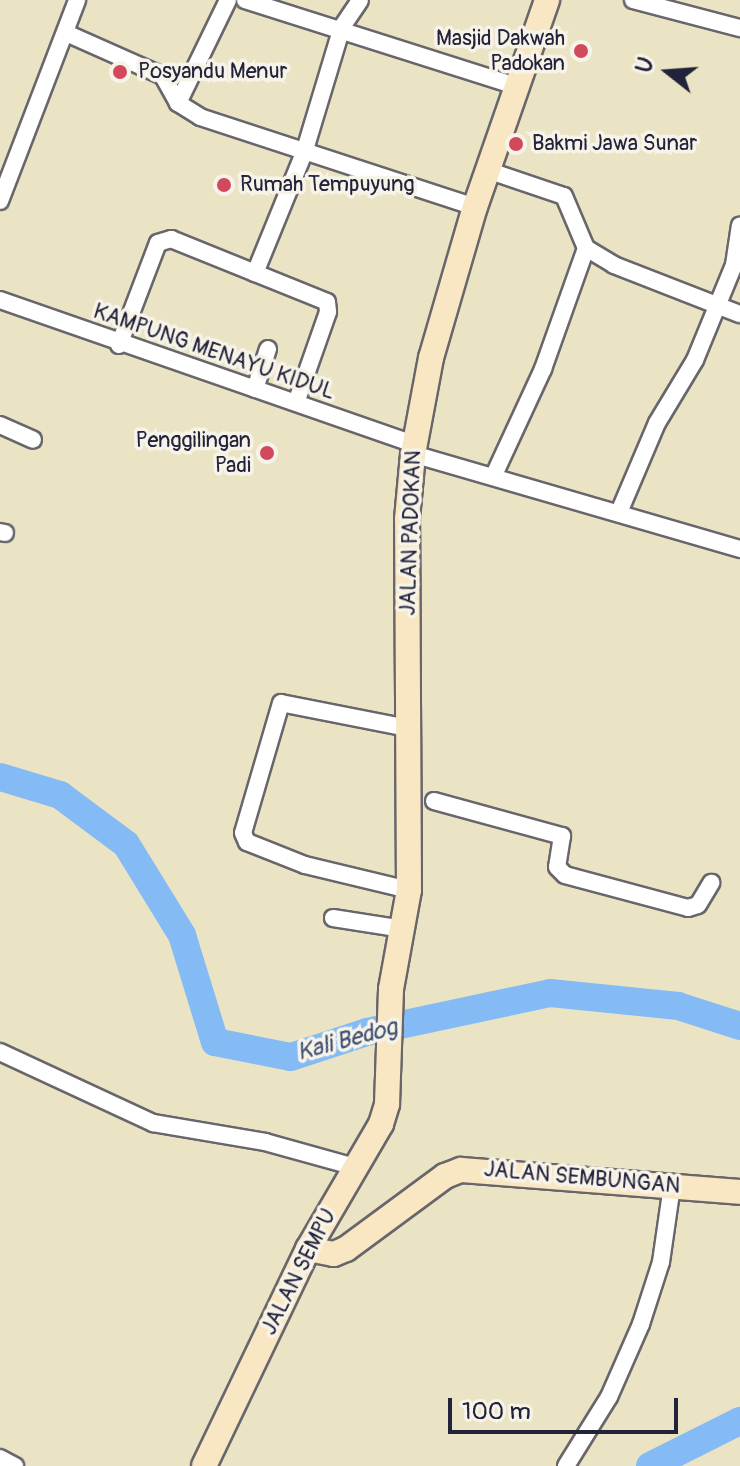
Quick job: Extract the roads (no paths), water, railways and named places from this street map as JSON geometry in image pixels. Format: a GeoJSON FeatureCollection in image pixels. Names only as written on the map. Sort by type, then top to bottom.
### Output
{"type":"FeatureCollection","features":[{"type":"Feature","properties":{"kind":"main road","name":"JALAN PADOKAN"},"geometry":{"type":"LineString","coordinates":[[389,1078],[391,989],[409,890],[420,799],[408,728],[407,519],[413,449],[431,358],[475,207],[547,0]]}},
{"type":"Feature","properties":{"kind":"main road","name":"JALAN SEMPU"},"geometry":{"type":"LineString","coordinates":[[204,1466],[308,1249],[381,1124],[389,1078]]}},
{"type":"Feature","properties":{"kind":"main road","name":"JALAN SEMBUNGAN"},"geometry":{"type":"LineString","coordinates":[[308,1249],[334,1254],[346,1249],[445,1176],[461,1170],[740,1192]]}},
{"type":"Feature","properties":{"kind":"street"},"geometry":{"type":"LineString","coordinates":[[0,201],[77,0]]}},
{"type":"Feature","properties":{"kind":"street"},"geometry":{"type":"LineString","coordinates":[[178,103],[228,0]]}},
{"type":"Feature","properties":{"kind":"street"},"geometry":{"type":"LineString","coordinates":[[245,0],[342,27],[516,86]]}},
{"type":"Feature","properties":{"kind":"street"},"geometry":{"type":"LineString","coordinates":[[255,273],[304,153],[342,27],[360,0]]}},
{"type":"Feature","properties":{"kind":"street"},"geometry":{"type":"LineString","coordinates":[[633,0],[740,28]]}},
{"type":"Feature","properties":{"kind":"street"},"geometry":{"type":"LineString","coordinates":[[66,33],[163,76],[178,103],[200,117],[475,207]]}},
{"type":"Feature","properties":{"kind":"street"},"geometry":{"type":"LineString","coordinates":[[487,170],[564,196],[586,248],[614,265],[740,314]]}},
{"type":"Feature","properties":{"kind":"street"},"geometry":{"type":"LineString","coordinates":[[620,510],[657,423],[695,360],[734,265],[740,225]]}},
{"type":"Feature","properties":{"kind":"street"},"geometry":{"type":"LineString","coordinates":[[119,345],[164,239],[255,273],[329,306],[296,403]]}},
{"type":"Feature","properties":{"kind":"street"},"geometry":{"type":"LineString","coordinates":[[494,475],[543,369],[586,248]]}},
{"type":"Feature","properties":{"kind":"street","name":"KAMPUNG MENAYU KIDUL"},"geometry":{"type":"LineString","coordinates":[[0,300],[119,345],[296,403],[413,449],[740,549]]}},
{"type":"Feature","properties":{"kind":"street"},"geometry":{"type":"LineString","coordinates":[[255,389],[268,349]]}},
{"type":"Feature","properties":{"kind":"street"},"geometry":{"type":"LineString","coordinates":[[0,425],[33,440]]}},
{"type":"Feature","properties":{"kind":"street"},"geometry":{"type":"LineString","coordinates":[[408,728],[281,703],[243,833],[257,847],[335,875],[409,890]]}},
{"type":"Feature","properties":{"kind":"street"},"geometry":{"type":"LineString","coordinates":[[420,799],[562,836],[557,867],[565,875],[688,908],[698,905],[711,883]]}},
{"type":"Feature","properties":{"kind":"street"},"geometry":{"type":"LineString","coordinates":[[333,918],[403,929]]}},
{"type":"Feature","properties":{"kind":"street"},"geometry":{"type":"LineString","coordinates":[[0,1052],[153,1123],[265,1142],[355,1167]]}},
{"type":"Feature","properties":{"kind":"street"},"geometry":{"type":"LineString","coordinates":[[566,1466],[609,1397],[637,1336],[661,1262],[672,1186]]}},
{"type":"Feature","properties":{"kind":"street"},"geometry":{"type":"LineString","coordinates":[[0,1458],[15,1466]]}},
{"type":"Feature","properties":{"kind":"waterway","name":"Kali Bedog"},"geometry":{"type":"LineString","coordinates":[[0,777],[60,795],[126,844],[182,935],[215,1042],[291,1057],[367,1032],[550,993],[678,1006],[740,1026]]}},
{"type":"Feature","properties":{"kind":"waterway"},"geometry":{"type":"LineString","coordinates":[[650,1466],[740,1421]]}},
{"type":"Feature","properties":{"kind":"place","name":"Masjid Dakwah Padokan"},"geometry":{"type":"Point","coordinates":[581,51]}},
{"type":"Feature","properties":{"kind":"place","name":"Posyandu Menur"},"geometry":{"type":"Point","coordinates":[120,72]}},
{"type":"Feature","properties":{"kind":"place","name":"Bakmi Jawa Sunar"},"geometry":{"type":"Point","coordinates":[516,144]}},
{"type":"Feature","properties":{"kind":"place","name":"Rumah Tempuyung"},"geometry":{"type":"Point","coordinates":[224,185]}},
{"type":"Feature","properties":{"kind":"place","name":"Penggilingan Padi"},"geometry":{"type":"Point","coordinates":[267,453]}}]}
